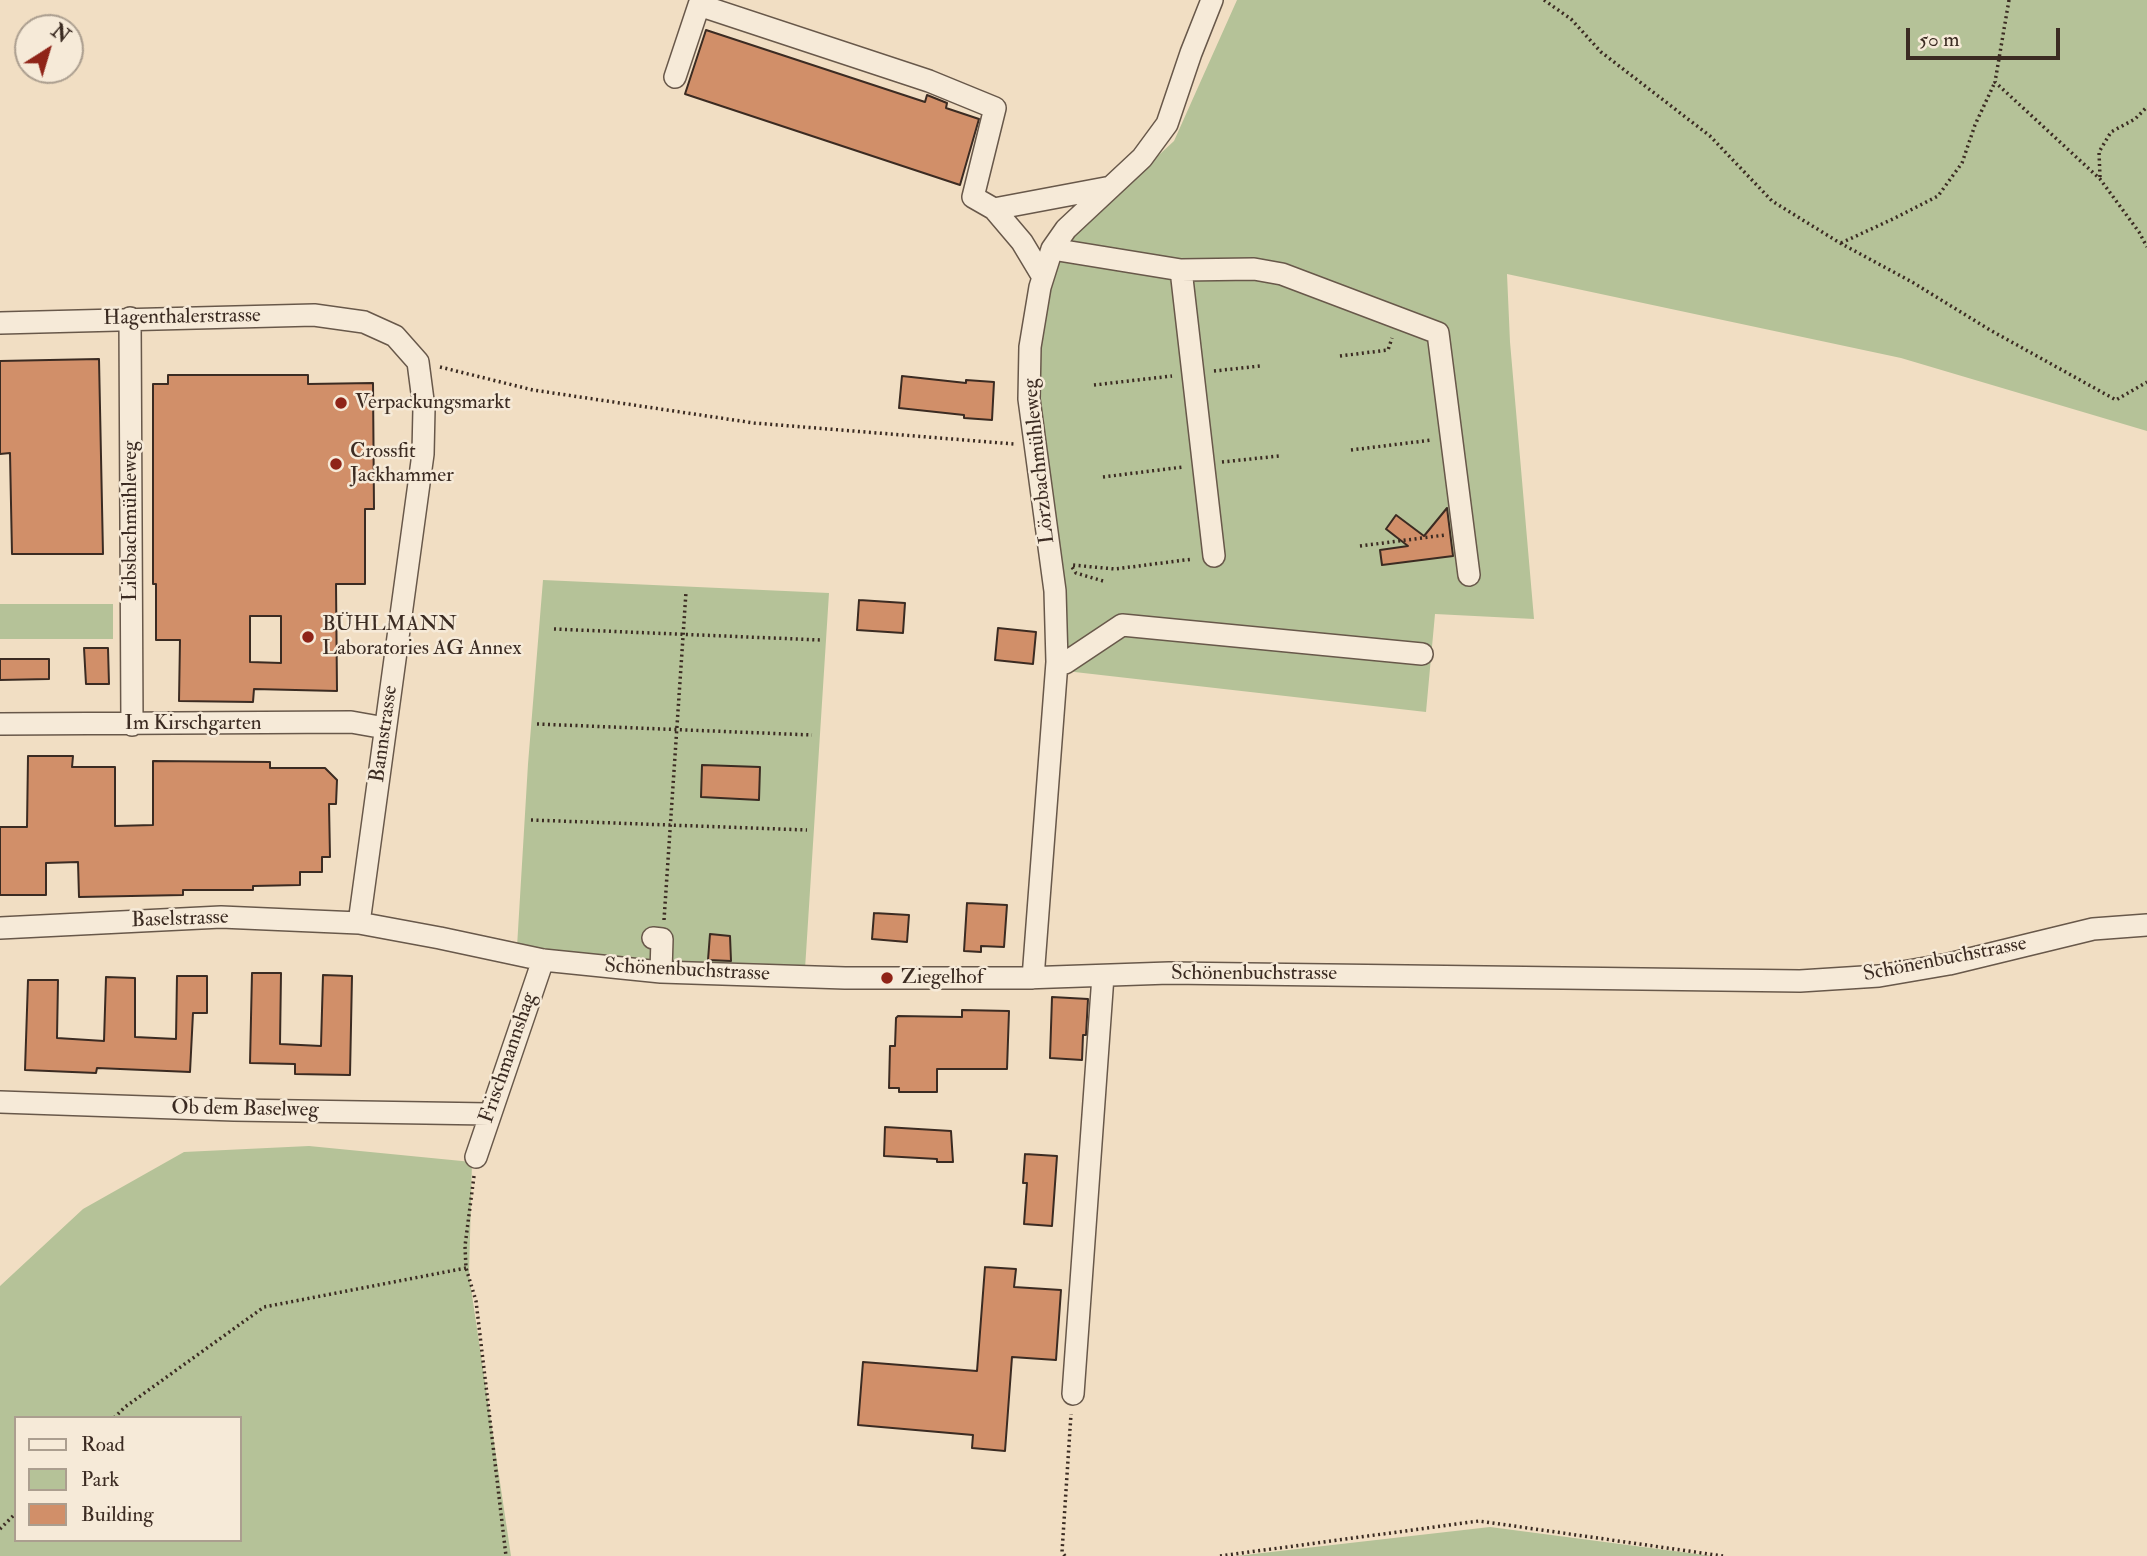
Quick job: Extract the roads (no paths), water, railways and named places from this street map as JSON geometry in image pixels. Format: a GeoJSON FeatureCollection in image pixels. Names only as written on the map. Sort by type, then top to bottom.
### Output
{"type":"FeatureCollection","features":[{"type":"Feature","properties":{"kind":"street","name":"Lörzbachmühleweg"},"geometry":{"type":"LineString","coordinates":[[1033,978],[1057,662],[1055,592],[1029,399],[1030,347],[1040,286],[1052,249],[1066,229],[1142,158],[1167,124],[1212,0]]}},
{"type":"Feature","properties":{"kind":"street"},"geometry":{"type":"LineString","coordinates":[[675,77],[699,5],[929,82],[995,108],[974,197],[994,209],[1022,242],[1043,277]]}},
{"type":"Feature","properties":{"kind":"street"},"geometry":{"type":"LineString","coordinates":[[994,209],[1111,187]]}},
{"type":"Feature","properties":{"kind":"street"},"geometry":{"type":"LineString","coordinates":[[1052,249],[1181,270],[1254,269],[1282,274],[1438,333],[1469,575]]}},
{"type":"Feature","properties":{"kind":"street"},"geometry":{"type":"LineString","coordinates":[[1181,270],[1214,556]]}},
{"type":"Feature","properties":{"kind":"street","name":"Hagenthalerstrasse"},"geometry":{"type":"LineString","coordinates":[[0,323],[314,315],[364,322],[395,336],[418,362]]}},
{"type":"Feature","properties":{"kind":"street","name":"Libsbachmühleweg"},"geometry":{"type":"LineString","coordinates":[[130,318],[132,725]]}},
{"type":"Feature","properties":{"kind":"street","name":"Bannstrasse"},"geometry":{"type":"LineString","coordinates":[[359,923],[423,454],[424,408],[418,362]]}},
{"type":"Feature","properties":{"kind":"street"},"geometry":{"type":"LineString","coordinates":[[1057,662],[1065,663],[1122,625],[1422,654]]}},
{"type":"Feature","properties":{"kind":"street","name":"Im Kirschgarten"},"geometry":{"type":"LineString","coordinates":[[0,724],[351,723],[385,728]]}},
{"type":"Feature","properties":{"kind":"street","name":"Baselstrasse"},"geometry":{"type":"LineString","coordinates":[[0,928],[221,917],[359,923]]}},
{"type":"Feature","properties":{"kind":"street","name":"Schönenbuchstrasse"},"geometry":{"type":"LineString","coordinates":[[359,923],[543,960],[661,972],[856,978],[1033,978],[1195,973],[1800,981],[1879,976],[1950,964],[2093,929],[2147,925]]}},
{"type":"Feature","properties":{"kind":"street"},"geometry":{"type":"LineString","coordinates":[[658,939],[661,972]]}},
{"type":"Feature","properties":{"kind":"street","name":"Frischmannshag"},"geometry":{"type":"LineString","coordinates":[[476,1157],[543,960]]}},
{"type":"Feature","properties":{"kind":"street"},"geometry":{"type":"LineString","coordinates":[[1073,1394],[1103,976]]}},
{"type":"Feature","properties":{"kind":"street","name":"Ob dem Baselweg"},"geometry":{"type":"LineString","coordinates":[[0,1102],[489,1114]]}},
{"type":"Feature","properties":{"kind":"place","name":"Verpackungsmarkt"},"geometry":{"type":"Point","coordinates":[341,403]}},
{"type":"Feature","properties":{"kind":"place","name":"Crossfit Jackhammer"},"geometry":{"type":"Point","coordinates":[336,464]}},
{"type":"Feature","properties":{"kind":"place","name":"BÜHLMANN Laboratories AG Annex"},"geometry":{"type":"Point","coordinates":[308,637]}},
{"type":"Feature","properties":{"kind":"place","name":"Ziegelhof"},"geometry":{"type":"Point","coordinates":[887,978]}}]}
